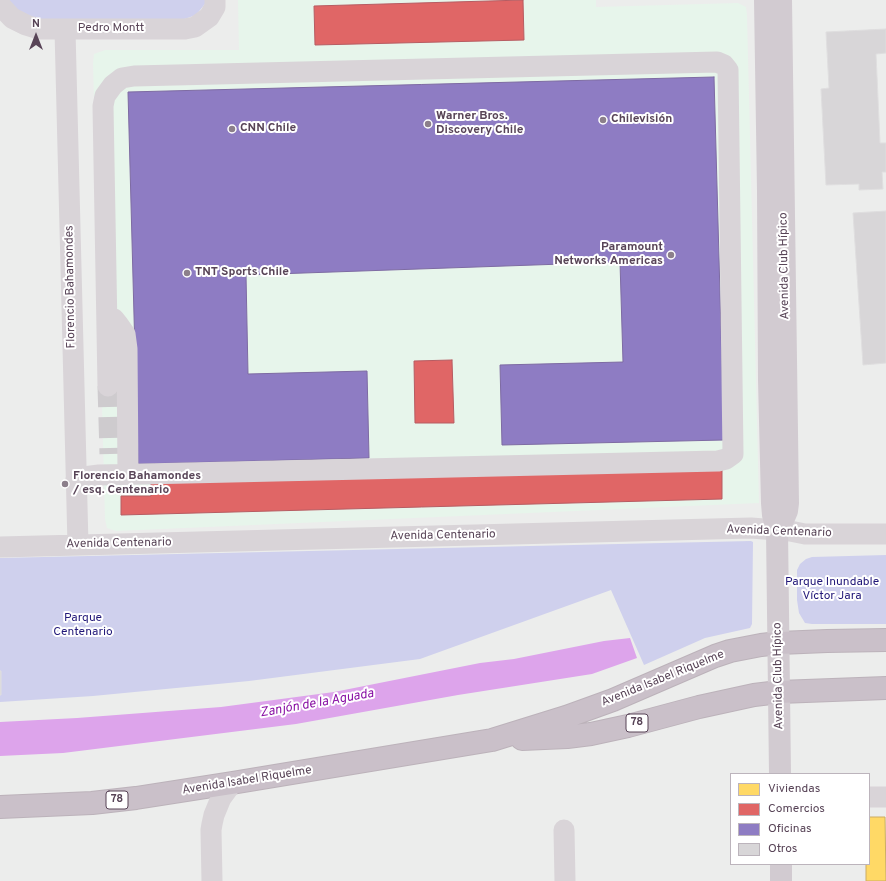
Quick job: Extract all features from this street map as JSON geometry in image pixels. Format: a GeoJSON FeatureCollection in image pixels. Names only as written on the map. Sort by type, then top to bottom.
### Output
{"type":"FeatureCollection","features":[{"type":"Feature","properties":{"kind":"highway","name":"Avenida Isabel Riquelme"},"geometry":{"type":"LineString","coordinates":[[492,740],[613,700],[715,656],[746,647],[779,643],[886,640]]}},
{"type":"Feature","properties":{"kind":"highway","name":"Avenida Isabel Riquelme"},"geometry":{"type":"LineString","coordinates":[[0,807],[92,803],[136,798],[492,740],[591,734],[628,726],[699,706],[754,695],[779,692],[886,688]]}},
{"type":"Feature","properties":{"kind":"main road","name":"Avenida Club Hípico"},"geometry":{"type":"LineString","coordinates":[[765,0],[776,191]]}},
{"type":"Feature","properties":{"kind":"main road","name":"Avenida Club Hípico"},"geometry":{"type":"LineString","coordinates":[[780,773],[777,530],[773,515],[772,503],[778,380],[776,191],[781,0]]}},
{"type":"Feature","properties":{"kind":"main road"},"geometry":{"type":"LineString","coordinates":[[781,865],[781,881]]}},
{"type":"Feature","properties":{"kind":"street","name":"Pedro Montt"},"geometry":{"type":"LineString","coordinates":[[0,5],[12,18],[26,25],[39,29],[185,29],[195,27],[209,17],[215,7],[216,0]]}},
{"type":"Feature","properties":{"kind":"street","name":"Florencio Bahamondes"},"geometry":{"type":"LineString","coordinates":[[65,30],[78,545]]}},
{"type":"Feature","properties":{"kind":"street"},"geometry":{"type":"LineString","coordinates":[[76,478],[128,475],[726,460],[733,454],[728,70],[724,65],[718,62],[134,76],[122,78],[113,84],[105,96],[103,106],[108,386]]}},
{"type":"Feature","properties":{"kind":"street"},"geometry":{"type":"LineString","coordinates":[[107,320],[114,319],[125,334],[127,349],[128,475]]}},
{"type":"Feature","properties":{"kind":"street","name":"Avenida Centenario"},"geometry":{"type":"LineString","coordinates":[[0,547],[751,528],[790,531],[805,534],[886,534]]}},
{"type":"Feature","properties":{"kind":"street"},"geometry":{"type":"LineString","coordinates":[[212,881],[212,824],[221,798],[232,783]]}},
{"type":"Feature","properties":{"kind":"street"},"geometry":{"type":"LineString","coordinates":[[870,797],[886,797]]}},
{"type":"Feature","properties":{"kind":"street"},"geometry":{"type":"LineString","coordinates":[[564,830],[566,881]]}},
{"type":"Feature","properties":{"kind":"shaded area"},"geometry":{"type":"Polygon","coordinates":[[[238,0],[596,0],[596,7],[738,3],[746,7],[759,503],[116,531],[107,528],[105,519],[93,63],[94,54],[105,50],[239,50],[238,0]]]}},
{"type":"Feature","properties":{"kind":"green space"},"geometry":{"type":"Polygon","coordinates":[[[7,0],[207,0],[196,15],[179,21],[36,21],[24,16],[7,0]]]}},
{"type":"Feature","properties":{"kind":"green space","name":"Parque Centenario"},"geometry":{"type":"Polygon","coordinates":[[[753,542],[752,624],[750,628],[705,638],[644,665],[611,590],[420,659],[249,681],[93,696],[0,702],[0,558],[753,542]]]}},
{"type":"Feature","properties":{"kind":"green space","name":"Parque Inundable Víctor Jara"},"geometry":{"type":"Polygon","coordinates":[[[886,555],[886,624],[805,623],[799,613],[797,600],[797,570],[800,564],[806,559],[812,557],[886,555]]]}},
{"type":"Feature","properties":{"kind":"water","name":"Zanjón de la Aguada"},"geometry":{"type":"Polygon","coordinates":[[[630,638],[637,658],[592,674],[458,695],[296,724],[63,753],[0,756],[0,722],[77,718],[221,707],[334,692],[480,663],[514,659],[604,641],[630,638]]]}},
{"type":"Feature","properties":{"kind":"building: Viviendas"},"geometry":{"type":"Polygon","coordinates":[[[870,817],[885,817],[886,881],[866,881],[866,865],[870,865],[870,817]]]}},
{"type":"Feature","properties":{"kind":"building: Comercios"},"geometry":{"type":"Polygon","coordinates":[[[523,0],[524,40],[315,45],[314,6],[523,0]]]}},
{"type":"Feature","properties":{"kind":"building: Comercios"},"geometry":{"type":"Polygon","coordinates":[[[452,360],[454,423],[415,423],[414,361],[452,360]]]}},
{"type":"Feature","properties":{"kind":"building: Comercios"},"geometry":{"type":"Polygon","coordinates":[[[722,466],[722,499],[121,515],[121,496],[151,496],[151,478],[722,466]]]}},
{"type":"Feature","properties":{"kind":"building: Oficinas"},"geometry":{"type":"Polygon","coordinates":[[[714,77],[724,440],[502,445],[500,365],[623,362],[620,262],[246,275],[248,374],[367,371],[369,458],[138,464],[128,92],[714,77]]]}},
{"type":"Feature","properties":{"kind":"building: Otros"},"geometry":{"type":"Polygon","coordinates":[[[886,29],[886,53],[876,54],[880,143],[886,143],[886,172],[882,172],[883,189],[859,190],[859,184],[826,185],[821,89],[829,88],[826,32],[886,29]]]}},
{"type":"Feature","properties":{"kind":"building: Otros"},"geometry":{"type":"Polygon","coordinates":[[[886,211],[886,363],[863,365],[853,213],[886,211]]]}},
{"type":"Feature","properties":{"kind":"building: Otros"},"geometry":{"type":"Polygon","coordinates":[[[1,671],[1,695],[0,695],[1,671]]]}},
{"type":"Feature","properties":{"kind":"tunnel"},"geometry":{"type":"LineString","coordinates":[[108,386],[110,454]]}},
{"type":"Feature","properties":{"kind":"place","name":"Chilevisión"},"geometry":{"type":"Point","coordinates":[603,120]}},
{"type":"Feature","properties":{"kind":"place","name":"Warner Bros. Discovery Chile"},"geometry":{"type":"Point","coordinates":[428,124]}},
{"type":"Feature","properties":{"kind":"place","name":"CNN Chile"},"geometry":{"type":"Point","coordinates":[232,129]}},
{"type":"Feature","properties":{"kind":"place","name":"Paramount Networks Americas"},"geometry":{"type":"Point","coordinates":[671,255]}},
{"type":"Feature","properties":{"kind":"place","name":"TNT Sports Chile"},"geometry":{"type":"Point","coordinates":[187,273]}},
{"type":"Feature","properties":{"kind":"place","name":"Florencio Bahamondes / esq. Centenario"},"geometry":{"type":"Point","coordinates":[65,484]}}]}
